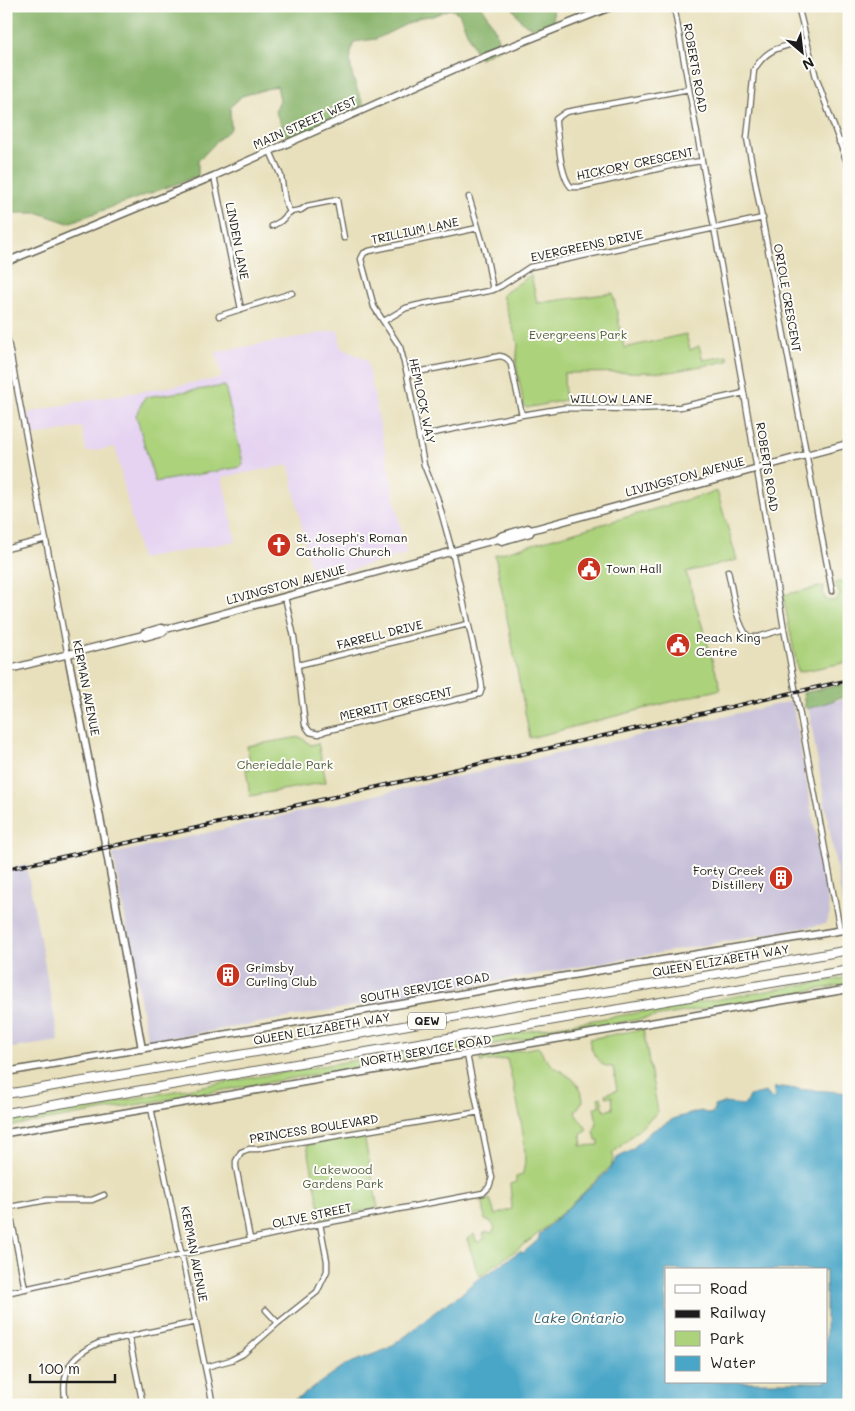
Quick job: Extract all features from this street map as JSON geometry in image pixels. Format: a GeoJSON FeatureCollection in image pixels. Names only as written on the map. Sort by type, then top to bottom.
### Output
{"type":"FeatureCollection","features":[{"type":"Feature","properties":{"kind":"highway","name":"QUEEN ELIZABETH WAY"},"geometry":{"type":"LineString","coordinates":[[6,1094],[849,950]]}},
{"type":"Feature","properties":{"kind":"highway","name":"QEW"},"geometry":{"type":"LineString","coordinates":[[6,1113],[247,1074],[520,1025],[849,970]]}},
{"type":"Feature","properties":{"kind":"street","name":"MAIN STREET WEST"},"geometry":{"type":"LineString","coordinates":[[6,262],[214,176],[459,67],[613,6]]}},
{"type":"Feature","properties":{"kind":"street","name":"ROBERTS ROAD"},"geometry":{"type":"LineString","coordinates":[[674,6],[744,393],[784,630],[840,930]]}},
{"type":"Feature","properties":{"kind":"street"},"geometry":{"type":"LineString","coordinates":[[798,6],[816,77],[849,168]]}},
{"type":"Feature","properties":{"kind":"street","name":"ORIOLE CRESCENT"},"geometry":{"type":"LineString","coordinates":[[806,41],[775,49],[759,60],[754,70],[747,138],[832,591]]}},
{"type":"Feature","properties":{"kind":"street","name":"HICKORY CRESCENT"},"geometry":{"type":"LineString","coordinates":[[690,89],[566,112],[559,116],[556,118],[556,125],[563,169],[571,187],[580,187],[702,160]]}},
{"type":"Feature","properties":{"kind":"street"},"geometry":{"type":"LineString","coordinates":[[839,142],[849,140]]}},
{"type":"Feature","properties":{"kind":"street"},"geometry":{"type":"LineString","coordinates":[[270,151],[281,176],[285,201],[290,212]]}},
{"type":"Feature","properties":{"kind":"street","name":"LINDEN LANE"},"geometry":{"type":"LineString","coordinates":[[214,176],[241,309]]}},
{"type":"Feature","properties":{"kind":"street"},"geometry":{"type":"LineString","coordinates":[[469,197],[486,254],[493,290]]}},
{"type":"Feature","properties":{"kind":"street"},"geometry":{"type":"LineString","coordinates":[[272,226],[281,221],[290,212],[301,210],[307,206],[337,200],[344,238]]}},
{"type":"Feature","properties":{"kind":"street","name":"EVERGREENS DRIVE"},"geometry":{"type":"LineString","coordinates":[[384,321],[406,308],[493,290],[530,267],[762,218]]}},
{"type":"Feature","properties":{"kind":"street","name":"TRILLIUM LANE"},"geometry":{"type":"LineString","coordinates":[[361,259],[364,253],[369,251],[478,228]]}},
{"type":"Feature","properties":{"kind":"street","name":"HEMLOCK WAY"},"geometry":{"type":"LineString","coordinates":[[361,259],[374,307],[400,347],[424,465],[437,497],[452,552]]}},
{"type":"Feature","properties":{"kind":"street"},"geometry":{"type":"LineString","coordinates":[[219,316],[292,293]]}},
{"type":"Feature","properties":{"kind":"street","name":"KERMAN AVENUE"},"geometry":{"type":"LineString","coordinates":[[6,331],[105,843],[142,1049]]}},
{"type":"Feature","properties":{"kind":"street"},"geometry":{"type":"LineString","coordinates":[[407,374],[500,356],[505,357],[510,360],[522,415]]}},
{"type":"Feature","properties":{"kind":"street","name":"WILLOW LANE"},"geometry":{"type":"LineString","coordinates":[[419,436],[522,415],[575,408],[634,409],[680,407],[744,393]]}},
{"type":"Feature","properties":{"kind":"street","name":"LIVINGSTON AVENUE"},"geometry":{"type":"LineString","coordinates":[[6,670],[68,656],[143,635],[144,632],[161,628],[166,629],[452,552],[498,539],[501,536],[519,530],[528,528],[532,530],[847,444]]}},
{"type":"Feature","properties":{"kind":"street"},"geometry":{"type":"LineString","coordinates":[[6,549],[46,539]]}},
{"type":"Feature","properties":{"kind":"street","name":"MERRITT CRESCENT"},"geometry":{"type":"LineString","coordinates":[[285,597],[294,637],[305,725],[310,732],[319,734],[475,696],[480,694],[482,688],[452,552]]}},
{"type":"Feature","properties":{"kind":"street"},"geometry":{"type":"LineString","coordinates":[[728,571],[739,617],[748,637],[758,637],[784,630]]}},
{"type":"Feature","properties":{"kind":"street","name":"FARRELL DRIVE"},"geometry":{"type":"LineString","coordinates":[[298,666],[468,624]]}},
{"type":"Feature","properties":{"kind":"street","name":"SOUTH SERVICE ROAD"},"geometry":{"type":"LineString","coordinates":[[6,1072],[520,983],[849,929]]}},
{"type":"Feature","properties":{"kind":"street","name":"NORTH SERVICE ROAD"},"geometry":{"type":"LineString","coordinates":[[6,1133],[849,990]]}},
{"type":"Feature","properties":{"kind":"street","name":"OLIVE STREET"},"geometry":{"type":"LineString","coordinates":[[6,1293],[320,1224],[429,1202],[471,1196],[487,1190],[492,1178],[467,1055]]}},
{"type":"Feature","properties":{"kind":"street","name":"KERMAN AVENUE"},"geometry":{"type":"LineString","coordinates":[[151,1108],[213,1405]]}},
{"type":"Feature","properties":{"kind":"street","name":"PRINCESS BOULEVARD"},"geometry":{"type":"LineString","coordinates":[[250,1239],[236,1167],[236,1161],[241,1152],[249,1149],[479,1112]]}},
{"type":"Feature","properties":{"kind":"street"},"geometry":{"type":"LineString","coordinates":[[6,1191],[25,1289]]}},
{"type":"Feature","properties":{"kind":"street"},"geometry":{"type":"LineString","coordinates":[[10,1207],[47,1200],[92,1200],[104,1195]]}},
{"type":"Feature","properties":{"kind":"street"},"geometry":{"type":"LineString","coordinates":[[206,1368],[243,1354],[316,1292],[323,1283],[327,1271],[320,1224]]}},
{"type":"Feature","properties":{"kind":"street"},"geometry":{"type":"LineString","coordinates":[[266,1310],[278,1323]]}},
{"type":"Feature","properties":{"kind":"street"},"geometry":{"type":"LineString","coordinates":[[66,1405],[63,1389],[66,1372],[79,1355],[99,1343],[196,1322]]}},
{"type":"Feature","properties":{"kind":"street"},"geometry":{"type":"LineString","coordinates":[[129,1337],[143,1405]]}},
{"type":"Feature","properties":{"kind":"shaded area"},"geometry":{"type":"Polygon","coordinates":[[[338,330],[341,348],[367,360],[406,554],[313,580],[289,465],[222,477],[236,541],[141,559],[115,447],[86,452],[82,427],[31,436],[27,413],[72,403],[222,378],[216,352],[338,330]]]}},
{"type":"Feature","properties":{"kind":"shaded area"},"geometry":{"type":"Polygon","coordinates":[[[849,698],[849,923],[846,923],[808,706],[849,698]]]}},
{"type":"Feature","properties":{"kind":"shaded area"},"geometry":{"type":"Polygon","coordinates":[[[792,701],[830,914],[825,924],[148,1042],[113,854],[792,701]]]}},
{"type":"Feature","properties":{"kind":"shaded area"},"geometry":{"type":"Polygon","coordinates":[[[26,864],[59,1041],[6,1049],[6,872],[26,864]]]}},
{"type":"Feature","properties":{"kind":"green space"},"geometry":{"type":"Polygon","coordinates":[[[6,6],[482,6],[496,31],[500,48],[480,58],[477,56],[459,13],[450,9],[433,16],[421,17],[376,39],[354,42],[351,51],[352,74],[364,106],[302,135],[288,139],[275,111],[280,100],[277,86],[242,96],[230,107],[231,129],[198,161],[198,176],[68,223],[39,213],[6,213],[6,6]]]}},
{"type":"Feature","properties":{"kind":"green space"},"geometry":{"type":"Polygon","coordinates":[[[512,6],[547,6],[553,10],[554,23],[545,30],[528,26],[521,20],[512,6]]]}},
{"type":"Feature","properties":{"kind":"green space","name":"Evergreens Park"},"geometry":{"type":"Polygon","coordinates":[[[531,275],[537,303],[613,293],[624,348],[686,334],[690,350],[699,346],[703,360],[728,356],[728,361],[670,372],[564,373],[565,400],[527,408],[524,406],[516,364],[518,344],[502,295],[531,275]]]}},
{"type":"Feature","properties":{"kind":"green space"},"geometry":{"type":"Polygon","coordinates":[[[225,386],[243,463],[241,467],[155,482],[136,415],[145,397],[225,386]]]}},
{"type":"Feature","properties":{"kind":"green space","name":"Peach King Centre"},"geometry":{"type":"Polygon","coordinates":[[[717,491],[737,560],[686,572],[721,689],[530,738],[495,555],[717,491]]]}},
{"type":"Feature","properties":{"kind":"green space"},"geometry":{"type":"Polygon","coordinates":[[[849,580],[849,662],[798,672],[783,595],[824,586],[823,593],[825,599],[830,601],[836,600],[840,595],[835,583],[849,580]]]}},
{"type":"Feature","properties":{"kind":"green space"},"geometry":{"type":"Polygon","coordinates":[[[849,683],[849,696],[807,709],[805,707],[803,693],[849,683]]]}},
{"type":"Feature","properties":{"kind":"green space","name":"Cheriedale Park"},"geometry":{"type":"Polygon","coordinates":[[[300,737],[311,745],[318,743],[326,782],[250,796],[246,769],[251,768],[247,746],[300,737]]]}},
{"type":"Feature","properties":{"kind":"green space"},"geometry":{"type":"Polygon","coordinates":[[[849,977],[849,984],[6,1127],[6,1121],[849,977]]]}},
{"type":"Feature","properties":{"kind":"green space"},"geometry":{"type":"Polygon","coordinates":[[[643,1029],[658,1112],[612,1154],[614,1156],[611,1166],[564,1211],[528,1242],[481,1276],[478,1274],[467,1239],[474,1234],[476,1241],[479,1242],[485,1238],[483,1234],[487,1232],[492,1233],[495,1228],[491,1222],[485,1220],[483,1202],[490,1199],[495,1215],[512,1209],[510,1184],[516,1182],[516,1177],[522,1175],[525,1151],[517,1101],[507,1059],[480,1062],[480,1057],[538,1047],[552,1065],[574,1081],[581,1092],[583,1101],[575,1112],[587,1131],[581,1134],[583,1144],[580,1144],[580,1146],[599,1145],[599,1141],[596,1141],[594,1130],[597,1124],[594,1107],[600,1106],[598,1098],[601,1097],[604,1110],[613,1109],[612,1096],[606,1097],[605,1094],[617,1090],[613,1067],[604,1065],[596,1058],[589,1039],[643,1029]]]}},
{"type":"Feature","properties":{"kind":"green space","name":"Lakewood Gardens Park"},"geometry":{"type":"Polygon","coordinates":[[[364,1136],[378,1208],[322,1219],[307,1145],[364,1136]]]}},
{"type":"Feature","properties":{"kind":"water","name":"Lake Ontario"},"geometry":{"type":"Polygon","coordinates":[[[783,1087],[849,1093],[849,1405],[285,1405],[345,1365],[387,1349],[441,1307],[460,1295],[475,1281],[520,1251],[523,1253],[538,1240],[540,1234],[609,1170],[617,1158],[630,1151],[650,1132],[675,1118],[701,1111],[709,1114],[715,1111],[714,1106],[724,1103],[745,1105],[749,1096],[766,1092],[772,1099],[775,1097],[774,1088],[783,1087]]]}},
{"type":"Feature","properties":{"kind":"railway"},"geometry":{"type":"LineString","coordinates":[[6,869],[210,825],[849,680]]}},
{"type":"Feature","properties":{"kind":"place","name":"St. Joseph's Roman Catholic Church"},"geometry":{"type":"Point","coordinates":[279,545]}},
{"type":"Feature","properties":{"kind":"place","name":"Town Hall"},"geometry":{"type":"Point","coordinates":[589,569]}},
{"type":"Feature","properties":{"kind":"place","name":"Peach King Centre"},"geometry":{"type":"Point","coordinates":[678,645]}},
{"type":"Feature","properties":{"kind":"place","name":"Forty Creek Distillery"},"geometry":{"type":"Point","coordinates":[781,878]}},
{"type":"Feature","properties":{"kind":"place","name":"Grimsby Curling Club"},"geometry":{"type":"Point","coordinates":[228,975]}}]}
